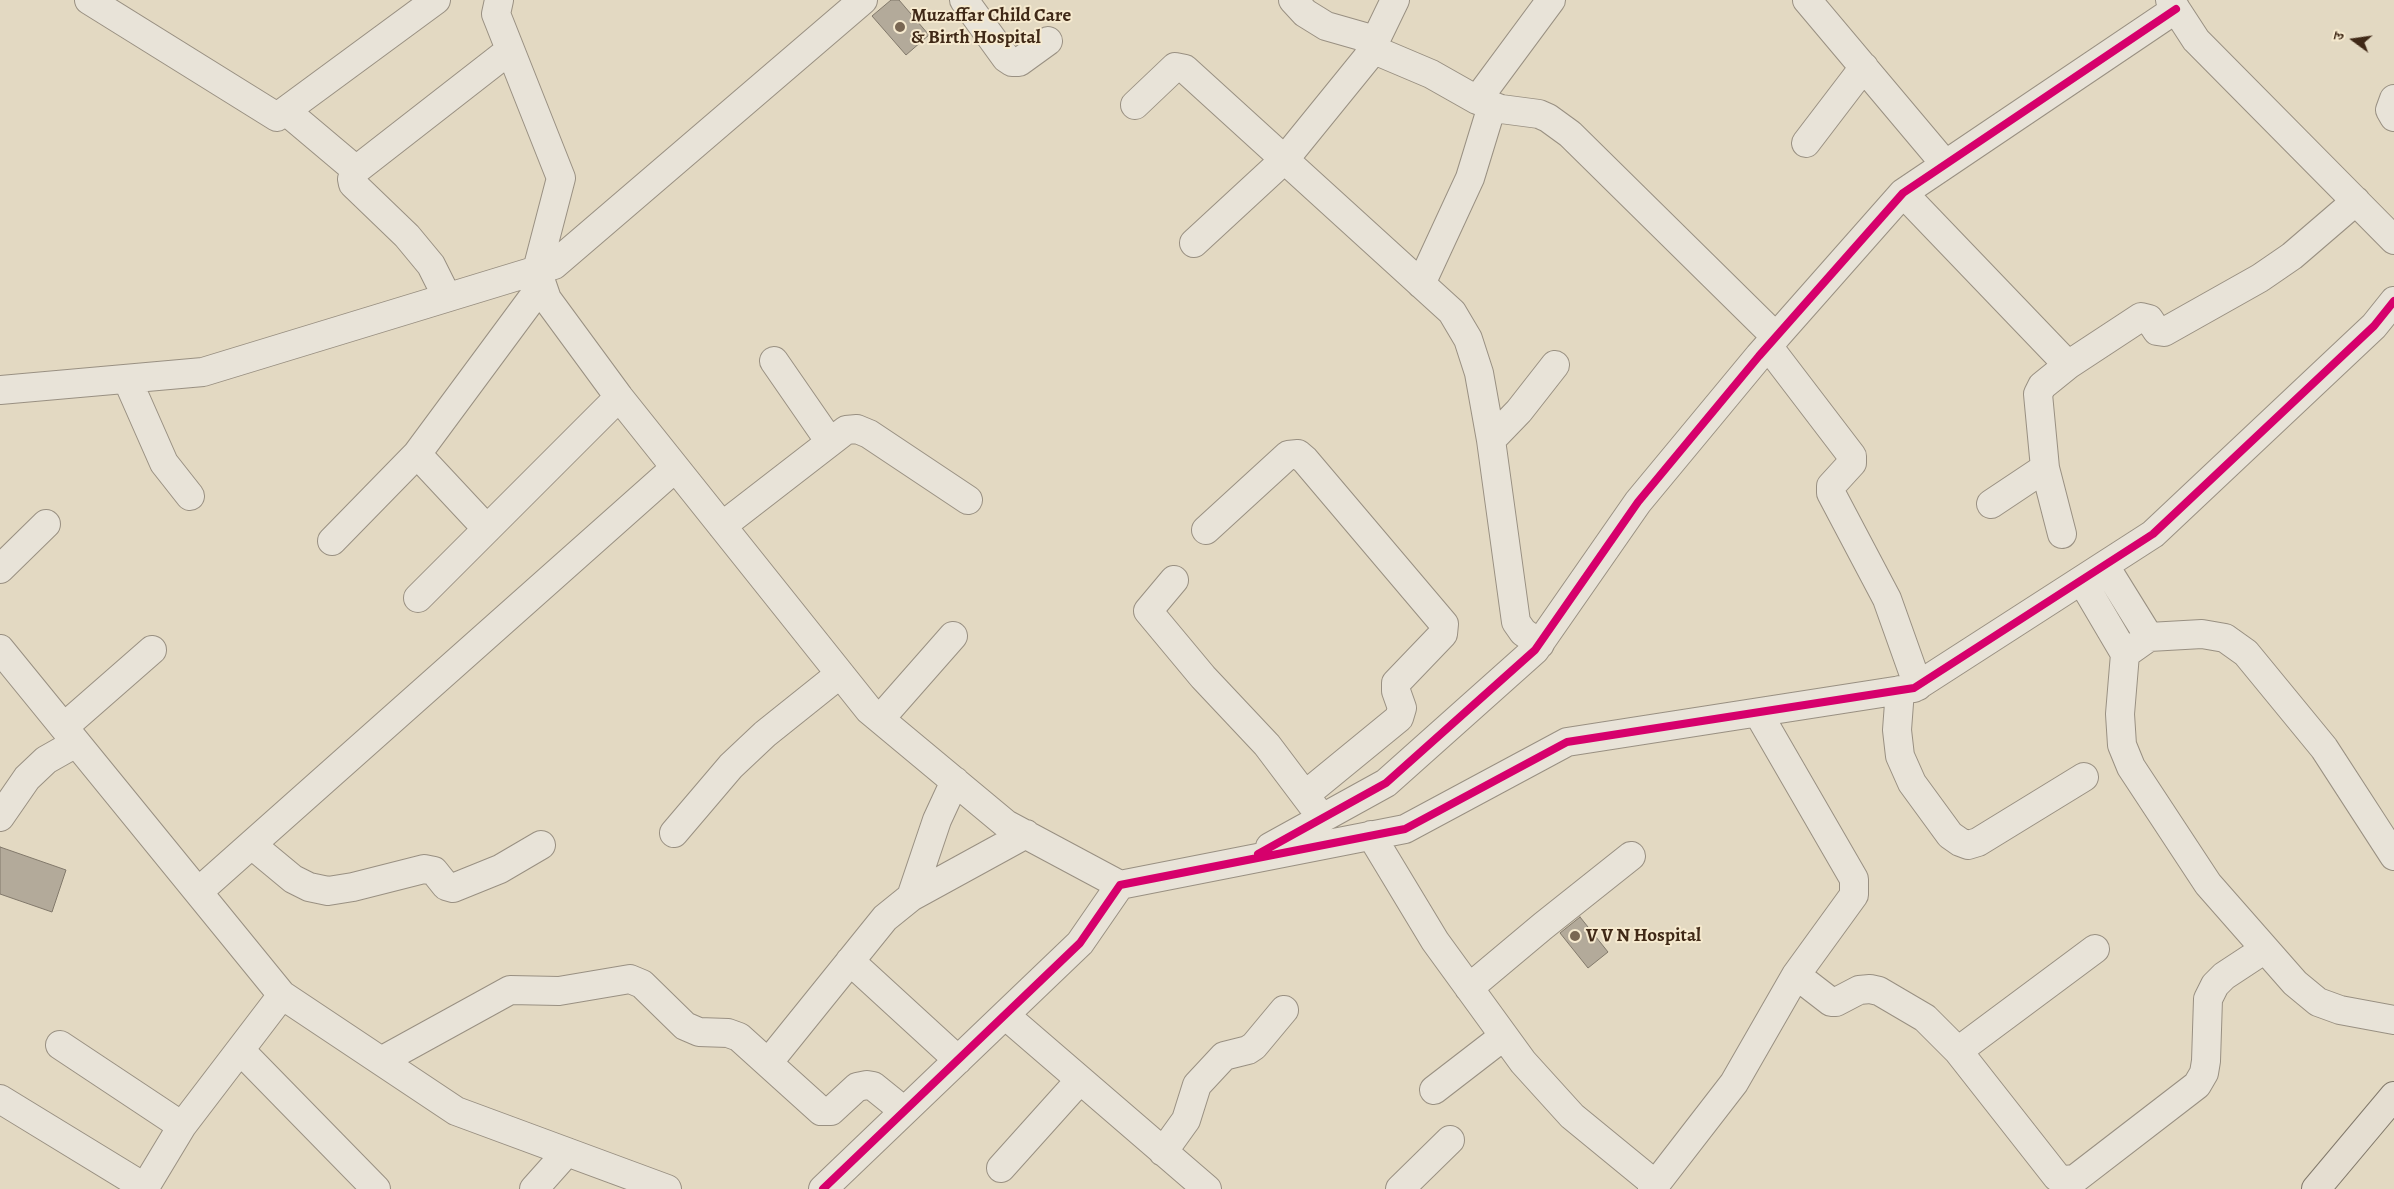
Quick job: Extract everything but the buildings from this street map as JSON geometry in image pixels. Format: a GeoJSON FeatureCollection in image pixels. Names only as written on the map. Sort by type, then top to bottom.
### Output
{"type":"FeatureCollection","features":[{"type":"Feature","properties":{"kind":"main road"},"geometry":{"type":"LineString","coordinates":[[2323,1186],[2394,1096]]}},
{"type":"Feature","properties":{"kind":"street"},"geometry":{"type":"LineString","coordinates":[[89,0],[278,117],[436,0]]}},
{"type":"Feature","properties":{"kind":"street"},"geometry":{"type":"LineString","coordinates":[[499,0],[496,14],[561,178],[540,277],[547,300],[619,397],[869,710],[1006,824],[1120,885],[1405,829],[1566,742],[1909,688],[2154,534],[2374,326],[2394,301]]}},
{"type":"Feature","properties":{"kind":"street"},"geometry":{"type":"LineString","coordinates":[[332,541],[417,454],[540,277],[863,0]]}},
{"type":"Feature","properties":{"kind":"street"},"geometry":{"type":"LineString","coordinates":[[964,0],[1006,58],[1012,62],[1019,62],[1048,41]]}},
{"type":"Feature","properties":{"kind":"street"},"geometry":{"type":"LineString","coordinates":[[1293,0],[1305,13],[1326,26],[1373,44],[1484,103],[1501,109],[1539,114],[1570,134],[1772,341],[1852,456],[1852,463],[1831,486],[1831,493],[1887,599],[1909,688],[1897,730],[1900,756],[1912,783],[1950,835],[1968,845],[1978,842],[2084,776]]}},
{"type":"Feature","properties":{"kind":"street"},"geometry":{"type":"LineString","coordinates":[[1194,243],[1285,159],[1368,58],[1395,0]]}},
{"type":"Feature","properties":{"kind":"street"},"geometry":{"type":"LineString","coordinates":[[1421,284],[1470,178],[1484,103],[1551,0]]}},
{"type":"Feature","properties":{"kind":"street"},"geometry":{"type":"LineString","coordinates":[[1811,2],[1945,164]]}},
{"type":"Feature","properties":{"kind":"street"},"geometry":{"type":"LineString","coordinates":[[1247,860],[1386,783],[1536,650],[1638,502],[1772,341],[1903,193],[2173,4],[2196,40],[2394,240]]}},
{"type":"Feature","properties":{"kind":"street"},"geometry":{"type":"LineString","coordinates":[[447,297],[432,265],[406,236],[353,184],[352,179],[356,170],[510,50]]}},
{"type":"Feature","properties":{"kind":"street"},"geometry":{"type":"LineString","coordinates":[[1806,143],[1864,67]]}},
{"type":"Feature","properties":{"kind":"street"},"geometry":{"type":"LineString","coordinates":[[1135,105],[1175,68],[1185,69],[1452,312],[1468,339],[1479,373],[1491,440],[1516,622],[1523,632],[1540,644]]}},
{"type":"Feature","properties":{"kind":"street"},"geometry":{"type":"LineString","coordinates":[[2394,99],[2390,110],[2394,117]]}},
{"type":"Feature","properties":{"kind":"street"},"geometry":{"type":"LineString","coordinates":[[286,111],[356,170]]}},
{"type":"Feature","properties":{"kind":"street"},"geometry":{"type":"LineString","coordinates":[[1903,193],[2068,365]]}},
{"type":"Feature","properties":{"kind":"street"},"geometry":{"type":"LineString","coordinates":[[2062,534],[2045,468],[2038,394],[2042,386],[2068,365],[2141,318],[2149,320],[2157,331],[2164,332],[2260,278],[2292,256],[2356,202]]}},
{"type":"Feature","properties":{"kind":"street"},"geometry":{"type":"LineString","coordinates":[[0,390],[202,372],[447,297],[540,277]]}},
{"type":"Feature","properties":{"kind":"street"},"geometry":{"type":"LineString","coordinates":[[774,361],[830,442]]}},
{"type":"Feature","properties":{"kind":"street"},"geometry":{"type":"LineString","coordinates":[[1491,440],[1519,411],[1556,365]]}},
{"type":"Feature","properties":{"kind":"street"},"geometry":{"type":"LineString","coordinates":[[127,379],[164,463],[190,496]]}},
{"type":"Feature","properties":{"kind":"street"},"geometry":{"type":"LineString","coordinates":[[418,598],[619,397]]}},
{"type":"Feature","properties":{"kind":"street"},"geometry":{"type":"LineString","coordinates":[[722,526],[846,430],[856,429],[869,434],[968,500]]}},
{"type":"Feature","properties":{"kind":"street"},"geometry":{"type":"LineString","coordinates":[[417,454],[487,529]]}},
{"type":"Feature","properties":{"kind":"street"},"geometry":{"type":"LineString","coordinates":[[1206,530],[1288,455],[1298,454],[1444,624],[1444,634],[1396,683],[1396,691],[1402,708],[1399,718],[1305,795]]}},
{"type":"Feature","properties":{"kind":"street"},"geometry":{"type":"LineString","coordinates":[[198,892],[675,468]]}},
{"type":"Feature","properties":{"kind":"street"},"geometry":{"type":"LineString","coordinates":[[1991,504],[2045,468]]}},
{"type":"Feature","properties":{"kind":"street"},"geometry":{"type":"LineString","coordinates":[[0,568],[46,524]]}},
{"type":"Feature","properties":{"kind":"street"},"geometry":{"type":"LineString","coordinates":[[2105,566],[2149,637]]}},
{"type":"Feature","properties":{"kind":"street"},"geometry":{"type":"LineString","coordinates":[[1174,580],[1148,611],[1203,677],[1267,745],[1323,818]]}},
{"type":"Feature","properties":{"kind":"street"},"geometry":{"type":"LineString","coordinates":[[2082,581],[2125,654],[2120,714],[2122,745],[2131,767],[2208,884],[2295,983],[2318,1002],[2340,1010],[2394,1020]]}},
{"type":"Feature","properties":{"kind":"street"},"geometry":{"type":"LineString","coordinates":[[2125,654],[2149,637],[2202,634],[2225,638],[2246,653],[2324,748],[2394,856]]}},
{"type":"Feature","properties":{"kind":"street"},"geometry":{"type":"LineString","coordinates":[[880,719],[952,636]]}},
{"type":"Feature","properties":{"kind":"street"},"geometry":{"type":"LineString","coordinates":[[0,649],[282,995],[456,1111],[667,1189]]}},
{"type":"Feature","properties":{"kind":"street"},"geometry":{"type":"LineString","coordinates":[[0,817],[26,778],[46,760],[152,650]]}},
{"type":"Feature","properties":{"kind":"street"},"geometry":{"type":"LineString","coordinates":[[674,833],[731,766],[765,734],[840,674]]}},
{"type":"Feature","properties":{"kind":"street"},"geometry":{"type":"LineString","coordinates":[[1371,835],[1435,941],[1523,1062],[1572,1116],[1653,1187],[1734,1083],[1796,975],[1854,895],[1854,879],[1758,712]]}},
{"type":"Feature","properties":{"kind":"street"},"geometry":{"type":"LineString","coordinates":[[911,897],[937,820],[955,781]]}},
{"type":"Feature","properties":{"kind":"street"},"geometry":{"type":"LineString","coordinates":[[768,1063],[885,918],[911,897],[1026,834]]}},
{"type":"Feature","properties":{"kind":"street"},"geometry":{"type":"LineString","coordinates":[[252,845],[293,880],[309,887],[328,891],[353,887],[424,869],[434,871],[446,886],[453,888],[500,869],[541,845]]}},
{"type":"Feature","properties":{"kind":"street"},"geometry":{"type":"LineString","coordinates":[[1469,988],[1543,926],[1632,856]]}},
{"type":"Feature","properties":{"kind":"street"},"geometry":{"type":"LineString","coordinates":[[823,1189],[1080,942],[1120,885]]}},
{"type":"Feature","properties":{"kind":"street"},"geometry":{"type":"LineString","coordinates":[[1958,1051],[2095,949]]}},
{"type":"Feature","properties":{"kind":"street"},"geometry":{"type":"LineString","coordinates":[[1796,975],[1830,1002],[1836,1002],[1859,990],[1870,988],[1879,991],[1925,1018],[1958,1051],[2056,1177],[2065,1180],[2075,1179],[2196,1085],[2204,1073],[2208,999],[2215,985],[2224,976],[2265,949]]}},
{"type":"Feature","properties":{"kind":"street"},"geometry":{"type":"LineString","coordinates":[[850,961],[958,1060]]}},
{"type":"Feature","properties":{"kind":"street"},"geometry":{"type":"LineString","coordinates":[[381,1061],[510,990],[559,991],[630,979],[637,980],[642,984],[685,1026],[699,1032],[728,1033],[739,1037],[822,1111],[831,1111],[857,1087],[867,1085],[873,1086],[904,1111]]}},
{"type":"Feature","properties":{"kind":"street"},"geometry":{"type":"LineString","coordinates":[[0,1100],[144,1188],[182,1126],[282,995]]}},
{"type":"Feature","properties":{"kind":"street"},"geometry":{"type":"LineString","coordinates":[[1163,1152],[1186,1120],[1197,1085],[1224,1056],[1248,1050],[1254,1046],[1284,1010]]}},
{"type":"Feature","properties":{"kind":"street"},"geometry":{"type":"LineString","coordinates":[[1004,1015],[1207,1189]]}},
{"type":"Feature","properties":{"kind":"street"},"geometry":{"type":"LineString","coordinates":[[1434,1090],[1504,1036]]}},
{"type":"Feature","properties":{"kind":"street"},"geometry":{"type":"LineString","coordinates":[[60,1045],[182,1126]]}},
{"type":"Feature","properties":{"kind":"street"},"geometry":{"type":"LineString","coordinates":[[241,1051],[376,1189]]}},
{"type":"Feature","properties":{"kind":"street"},"geometry":{"type":"LineString","coordinates":[[1001,1168],[1080,1080]]}},
{"type":"Feature","properties":{"kind":"street"},"geometry":{"type":"LineString","coordinates":[[1400,1189],[1450,1140]]}},
{"type":"Feature","properties":{"kind":"street"},"geometry":{"type":"LineString","coordinates":[[534,1189],[567,1152]]}},
{"type":"Feature","properties":{"kind":"cycle path"},"geometry":{"type":"LineString","coordinates":[[1258,854],[1386,783],[1535,650],[1638,502],[1759,356],[1903,193],[2176,9]]}},
{"type":"Feature","properties":{"kind":"cycle path"},"geometry":{"type":"LineString","coordinates":[[823,1189],[1080,943],[1120,885],[1405,829],[1567,742],[1914,688],[2153,534],[2374,326],[2394,301]]}},
{"type":"Feature","properties":{"kind":"place","name":"Muzaffar Child Care & Birth Hospital"},"geometry":{"type":"Point","coordinates":[900,27]}},
{"type":"Feature","properties":{"kind":"place","name":"V V N Hospital"},"geometry":{"type":"Point","coordinates":[1575,936]}}]}
